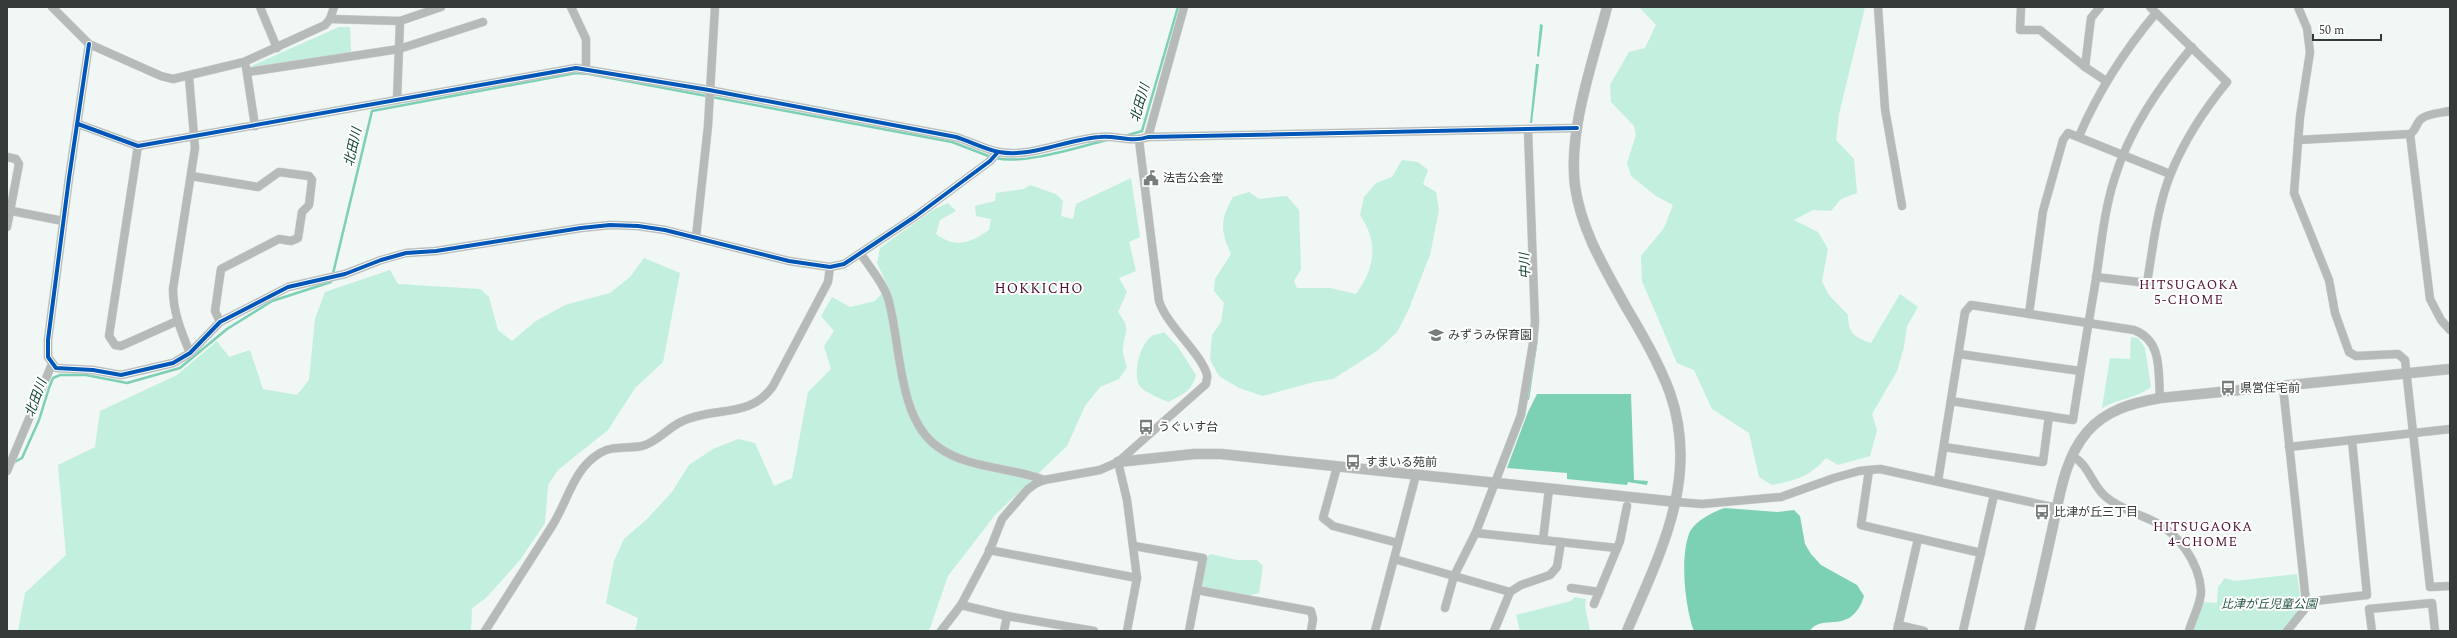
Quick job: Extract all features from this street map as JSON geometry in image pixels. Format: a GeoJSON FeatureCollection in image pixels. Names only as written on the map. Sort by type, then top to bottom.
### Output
{"type":"FeatureCollection","features":[{"type":"Feature","properties":{"kind":"street"},"geometry":{"type":"LineString","coordinates":[[52,7],[89,44],[173,80],[244,62],[277,48],[325,25],[330,19],[334,7]]}},
{"type":"Feature","properties":{"kind":"street"},"geometry":{"type":"LineString","coordinates":[[260,7],[277,48]]}},
{"type":"Feature","properties":{"kind":"street"},"geometry":{"type":"LineString","coordinates":[[330,19],[400,21],[441,7]]}},
{"type":"Feature","properties":{"kind":"street"},"geometry":{"type":"LineString","coordinates":[[571,7],[586,39],[586,68]]}},
{"type":"Feature","properties":{"kind":"street"},"geometry":{"type":"LineString","coordinates":[[696,237],[708,126],[709,90],[716,7]]}},
{"type":"Feature","properties":{"kind":"street"},"geometry":{"type":"LineString","coordinates":[[1148,137],[1184,7]]}},
{"type":"Feature","properties":{"kind":"street"},"geometry":{"type":"LineString","coordinates":[[1607,7],[1577,128],[1574,159],[1575,186],[1586,228],[1603,265],[1663,377],[1674,408],[1680,468],[1677,502],[1667,536],[1627,631]]}},
{"type":"Feature","properties":{"kind":"street"},"geometry":{"type":"LineString","coordinates":[[1878,7],[1885,109],[1902,206]]}},
{"type":"Feature","properties":{"kind":"street"},"geometry":{"type":"LineString","coordinates":[[2021,7],[2020,30],[2040,30],[2085,67],[2106,81]]}},
{"type":"Feature","properties":{"kind":"street"},"geometry":{"type":"LineString","coordinates":[[2085,67],[2091,18],[2100,7]]}},
{"type":"Feature","properties":{"kind":"street"},"geometry":{"type":"LineString","coordinates":[[2298,7],[2307,28],[2310,52],[2298,140],[2294,193],[2329,280],[2335,313],[2349,352],[2356,356],[2398,354],[2405,360],[2408,374],[2430,587],[2450,586]]}},
{"type":"Feature","properties":{"kind":"street"},"geometry":{"type":"LineString","coordinates":[[2078,136],[2106,81],[2153,10],[2227,82],[2194,125],[2170,174],[2160,212],[2147,283],[2096,277]]}},
{"type":"Feature","properties":{"kind":"street"},"geometry":{"type":"LineString","coordinates":[[397,100],[400,21]]}},
{"type":"Feature","properties":{"kind":"street"},"geometry":{"type":"LineString","coordinates":[[248,72],[399,49],[483,22]]}},
{"type":"Feature","properties":{"kind":"street"},"geometry":{"type":"LineString","coordinates":[[89,44],[63,221],[48,340],[48,357],[56,368],[93,370],[121,375],[173,363],[190,353],[220,322],[288,287],[333,277],[406,253],[436,251],[610,225],[665,230],[789,262],[830,267],[844,264],[861,254],[990,161],[998,152]]}},
{"type":"Feature","properties":{"kind":"street"},"geometry":{"type":"LineString","coordinates":[[1951,401],[2073,420],[2109,200],[2124,155],[2150,102],[2164,81],[2192,47]]}},
{"type":"Feature","properties":{"kind":"street"},"geometry":{"type":"LineString","coordinates":[[244,62],[248,72],[255,126]]}},
{"type":"Feature","properties":{"kind":"street"},"geometry":{"type":"LineString","coordinates":[[78,124],[138,146],[586,68],[956,137],[998,152],[1027,151],[1084,138],[1104,136],[1139,140],[1148,137],[1446,129],[1577,128]]}},
{"type":"Feature","properties":{"kind":"street"},"geometry":{"type":"LineString","coordinates":[[189,77],[196,137],[173,289],[173,304],[177,321],[190,353]]}},
{"type":"Feature","properties":{"kind":"street"},"geometry":{"type":"LineString","coordinates":[[2450,111],[2427,116],[2420,120],[2410,134],[2430,299],[2441,320],[2450,330]]}},
{"type":"Feature","properties":{"kind":"street"},"geometry":{"type":"LineString","coordinates":[[1445,608],[1454,576],[1476,533],[1496,484],[1521,415],[1534,343],[1530,129]]}},
{"type":"Feature","properties":{"kind":"street"},"geometry":{"type":"LineString","coordinates":[[2029,314],[2043,211],[2063,140],[2068,133],[2170,174]]}},
{"type":"Feature","properties":{"kind":"street"},"geometry":{"type":"LineString","coordinates":[[2298,140],[2410,134]]}},
{"type":"Feature","properties":{"kind":"street"},"geometry":{"type":"LineString","coordinates":[[941,631],[961,605],[989,550],[1000,524],[1026,490],[1044,480],[1100,470],[1118,462],[1206,384],[1207,375],[1166,317],[1159,301],[1139,140]]}},
{"type":"Feature","properties":{"kind":"street"},"geometry":{"type":"LineString","coordinates":[[138,146],[109,336],[115,345],[121,346],[177,321]]}},
{"type":"Feature","properties":{"kind":"street"},"geometry":{"type":"LineString","coordinates":[[7,157],[16,159],[19,164],[9,210],[7,227]]}},
{"type":"Feature","properties":{"kind":"street"},"geometry":{"type":"LineString","coordinates":[[191,176],[258,186],[279,172],[309,176],[312,180],[309,205],[302,212],[298,238],[291,241],[279,239],[221,269],[215,311],[220,322]]}},
{"type":"Feature","properties":{"kind":"street"},"geometry":{"type":"LineString","coordinates":[[9,210],[63,221]]}},
{"type":"Feature","properties":{"kind":"street"},"geometry":{"type":"LineString","coordinates":[[861,254],[888,296],[897,332],[907,398],[914,419],[924,435],[937,447],[955,456],[1027,474],[1044,480]]}},
{"type":"Feature","properties":{"kind":"street"},"geometry":{"type":"LineString","coordinates":[[486,631],[553,525],[578,475],[592,460],[609,449],[648,444],[683,421],[699,415],[722,413],[750,406],[763,399],[773,386],[828,282],[830,267]]}},
{"type":"Feature","properties":{"kind":"street"},"geometry":{"type":"LineString","coordinates":[[1938,481],[1965,312],[1971,304],[2134,330],[2144,334],[2151,340],[2156,355],[2160,398]]}},
{"type":"Feature","properties":{"kind":"street"},"geometry":{"type":"LineString","coordinates":[[1959,354],[2080,371]]}},
{"type":"Feature","properties":{"kind":"street"},"geometry":{"type":"LineString","coordinates":[[9,467],[52,364]]}},
{"type":"Feature","properties":{"kind":"street"},"geometry":{"type":"LineString","coordinates":[[2029,631],[2057,508],[2072,456],[2087,433],[2100,420],[2117,410],[2135,403],[2160,398],[2283,387],[2450,369]]}},
{"type":"Feature","properties":{"kind":"street"},"geometry":{"type":"LineString","coordinates":[[2283,387],[2306,602],[2304,610],[2287,631]]}},
{"type":"Feature","properties":{"kind":"street"},"geometry":{"type":"LineString","coordinates":[[1944,447],[2043,462],[2049,416]]}},
{"type":"Feature","properties":{"kind":"street"},"geometry":{"type":"LineString","coordinates":[[2289,446],[2450,430]]}},
{"type":"Feature","properties":{"kind":"street"},"geometry":{"type":"LineString","coordinates":[[2306,602],[2367,595],[2352,440]]}},
{"type":"Feature","properties":{"kind":"street"},"geometry":{"type":"LineString","coordinates":[[1118,462],[1194,454],[1221,454],[1496,484],[1702,504],[1781,497],[1834,478],[1880,469],[2057,508]]}},
{"type":"Feature","properties":{"kind":"street"},"geometry":{"type":"LineString","coordinates":[[2072,456],[2081,461],[2098,490],[2106,498],[2157,523],[2184,547],[2196,569],[2201,592],[2189,631]]}},
{"type":"Feature","properties":{"kind":"street"},"geometry":{"type":"LineString","coordinates":[[1118,462],[1134,546],[1137,578],[1127,631]]}},
{"type":"Feature","properties":{"kind":"street"},"geometry":{"type":"LineString","coordinates":[[1337,467],[1323,518],[1333,526],[1398,543]]}},
{"type":"Feature","properties":{"kind":"street"},"geometry":{"type":"LineString","coordinates":[[1869,470],[1861,525],[1981,553]]}},
{"type":"Feature","properties":{"kind":"street"},"geometry":{"type":"LineString","coordinates":[[1375,631],[1416,475]]}},
{"type":"Feature","properties":{"kind":"street"},"geometry":{"type":"LineString","coordinates":[[1543,540],[1549,489]]}},
{"type":"Feature","properties":{"kind":"street"},"geometry":{"type":"LineString","coordinates":[[1963,631],[1994,495]]}},
{"type":"Feature","properties":{"kind":"street"},"geometry":{"type":"LineString","coordinates":[[1594,604],[1617,548],[1627,506]]}},
{"type":"Feature","properties":{"kind":"street"},"geometry":{"type":"LineString","coordinates":[[1476,533],[1617,548]]}},
{"type":"Feature","properties":{"kind":"street"},"geometry":{"type":"LineString","coordinates":[[1918,539],[1897,628],[1924,631]]}},
{"type":"Feature","properties":{"kind":"street"},"geometry":{"type":"LineString","coordinates":[[1494,631],[1510,592],[1521,585],[1552,572],[1558,564],[1561,542]]}},
{"type":"Feature","properties":{"kind":"street"},"geometry":{"type":"LineString","coordinates":[[1134,546],[1203,558],[1189,631]]}},
{"type":"Feature","properties":{"kind":"street"},"geometry":{"type":"LineString","coordinates":[[989,550],[1137,578]]}},
{"type":"Feature","properties":{"kind":"street"},"geometry":{"type":"LineString","coordinates":[[1394,559],[1510,592]]}},
{"type":"Feature","properties":{"kind":"street"},"geometry":{"type":"LineString","coordinates":[[1571,588],[1599,592]]}},
{"type":"Feature","properties":{"kind":"street"},"geometry":{"type":"LineString","coordinates":[[1197,590],[1311,611],[1313,619],[1311,631]]}},
{"type":"Feature","properties":{"kind":"street"},"geometry":{"type":"LineString","coordinates":[[2372,631],[2369,610],[2432,603],[2435,631]]}},
{"type":"Feature","properties":{"kind":"street"},"geometry":{"type":"LineString","coordinates":[[961,605],[1069,629],[1094,631]]}},
{"type":"Feature","properties":{"kind":"street"},"geometry":{"type":"LineString","coordinates":[[1004,631],[1007,616]]}},
{"type":"Feature","properties":{"kind":"green space"},"geometry":{"type":"Polygon","coordinates":[[[1639,7],[1865,7],[1839,114],[1836,140],[1854,159],[1857,193],[1841,199],[1831,211],[1813,210],[1794,220],[1818,232],[1828,249],[1822,281],[1828,294],[1848,315],[1849,326],[1857,337],[1871,343],[1900,294],[1918,307],[1907,326],[1904,347],[1897,371],[1872,414],[1877,430],[1870,456],[1838,465],[1826,458],[1814,470],[1802,477],[1772,485],[1759,477],[1749,433],[1712,409],[1694,370],[1677,363],[1642,281],[1641,256],[1664,228],[1673,205],[1656,196],[1631,176],[1627,163],[1636,135],[1634,126],[1611,102],[1610,85],[1629,52],[1645,48],[1656,25],[1639,7]]]}},
{"type":"Feature","properties":{"kind":"green space"},"geometry":{"type":"Polygon","coordinates":[[[339,27],[350,27],[351,52],[256,69],[251,66],[339,27]]]}},
{"type":"Feature","properties":{"kind":"green space"},"geometry":{"type":"Polygon","coordinates":[[[1402,160],[1418,162],[1428,170],[1423,184],[1436,192],[1439,210],[1430,255],[1408,311],[1397,332],[1377,351],[1333,379],[1314,382],[1263,396],[1239,388],[1219,376],[1210,360],[1212,335],[1221,322],[1224,303],[1214,291],[1215,279],[1231,254],[1227,246],[1223,225],[1226,212],[1233,197],[1249,192],[1259,199],[1287,196],[1299,210],[1301,269],[1294,281],[1297,288],[1330,288],[1356,294],[1367,275],[1371,265],[1372,255],[1370,236],[1360,215],[1364,197],[1376,183],[1392,177],[1402,160]]]}},
{"type":"Feature","properties":{"kind":"green space"},"geometry":{"type":"Polygon","coordinates":[[[1131,178],[1140,237],[1129,242],[1136,271],[1119,278],[1127,292],[1118,312],[1126,326],[1123,350],[1127,367],[1119,379],[1100,387],[1085,406],[1067,446],[995,515],[948,576],[929,631],[635,631],[638,618],[606,603],[614,561],[624,539],[647,519],[672,492],[689,465],[713,449],[738,439],[755,443],[774,486],[792,478],[808,392],[831,369],[824,346],[834,331],[821,316],[832,297],[850,307],[875,301],[888,287],[877,263],[880,248],[933,210],[948,203],[956,211],[940,220],[936,234],[950,242],[957,243],[969,241],[989,230],[991,219],[976,216],[975,206],[995,201],[996,193],[1024,189],[1030,185],[1056,194],[1063,201],[1061,216],[1073,219],[1076,204],[1131,178]]]}},
{"type":"Feature","properties":{"kind":"green space"},"geometry":{"type":"Polygon","coordinates":[[[644,258],[680,273],[663,362],[635,388],[608,430],[558,470],[548,485],[545,523],[520,560],[486,598],[472,608],[471,631],[18,631],[25,593],[66,555],[58,465],[95,447],[100,411],[177,375],[217,341],[229,357],[250,350],[263,389],[297,395],[309,380],[315,319],[325,292],[390,270],[398,284],[480,289],[489,297],[498,330],[512,341],[536,321],[565,305],[610,293],[630,277],[644,258]]]}},
{"type":"Feature","properties":{"kind":"green space"},"geometry":{"type":"Polygon","coordinates":[[[1164,332],[1178,347],[1196,375],[1192,385],[1186,392],[1168,402],[1148,393],[1141,388],[1137,379],[1137,366],[1144,345],[1152,336],[1164,332]]]}},
{"type":"Feature","properties":{"kind":"green space"},"geometry":{"type":"Polygon","coordinates":[[[2131,337],[2138,338],[2145,348],[2151,387],[2140,394],[2114,402],[2102,408],[2110,358],[2130,359],[2131,337]]]}},
{"type":"Feature","properties":{"kind":"green space"},"geometry":{"type":"Polygon","coordinates":[[[1210,554],[1237,560],[1257,560],[1263,566],[1259,593],[1250,595],[1205,588],[1202,585],[1206,558],[1210,554]]]}},
{"type":"Feature","properties":{"kind":"green space","name":"比津が丘児童公園"},"geometry":{"type":"Polygon","coordinates":[[[2297,574],[2302,609],[2282,631],[2191,631],[2201,602],[2217,603],[2218,587],[2225,578],[2234,581],[2297,574]]]}},
{"type":"Feature","properties":{"kind":"green space"},"geometry":{"type":"Polygon","coordinates":[[[1575,597],[1586,599],[1585,607],[1590,631],[1520,631],[1516,615],[1571,601],[1575,597]]]}},
{"type":"Feature","properties":{"kind":"shaded area"},"geometry":{"type":"Polygon","coordinates":[[[1540,24],[1543,25],[1539,57],[1537,56],[1540,24]]]}},
{"type":"Feature","properties":{"kind":"shaded area"},"geometry":{"type":"Polygon","coordinates":[[[1536,64],[1539,64],[1532,123],[1530,123],[1536,64]]]}},
{"type":"Feature","properties":{"kind":"shaded area"},"geometry":{"type":"Polygon","coordinates":[[[1537,394],[1631,394],[1634,480],[1648,481],[1647,485],[1628,482],[1627,485],[1567,479],[1567,473],[1507,468],[1528,412],[1537,394]]]}},
{"type":"Feature","properties":{"kind":"shaded area"},"geometry":{"type":"Polygon","coordinates":[[[1725,508],[1777,512],[1794,510],[1800,516],[1805,544],[1811,554],[1821,565],[1857,585],[1864,596],[1852,616],[1837,622],[1822,623],[1815,626],[1810,631],[1694,631],[1686,597],[1684,569],[1686,544],[1691,530],[1699,521],[1710,514],[1725,508]]]}},
{"type":"Feature","properties":{"kind":"waterway","name":"北田川"},"geometry":{"type":"LineString","coordinates":[[1125,136],[1142,131],[1178,7]]}},
{"type":"Feature","properties":{"kind":"waterway","name":"北田川"},"geometry":{"type":"LineString","coordinates":[[11,464],[22,458],[39,420],[53,378],[60,375],[86,375],[127,383],[180,368],[227,329],[272,301],[331,282],[372,111],[576,73],[589,74],[952,142],[991,157]]}},
{"type":"Feature","properties":{"kind":"waterway","name":"北田川"},"geometry":{"type":"LineString","coordinates":[[996,158],[1008,160],[1036,157],[1067,151],[1107,140]]}},
{"type":"Feature","properties":{"kind":"waterway","name":"中川"},"geometry":{"type":"LineString","coordinates":[[1528,399],[1537,338]]}},
{"type":"Feature","properties":{"kind":"cycle path"},"geometry":{"type":"LineString","coordinates":[[89,44],[69,178],[48,340],[48,357],[56,368],[93,370],[121,375],[173,363],[190,353],[220,322],[288,287],[345,274],[381,260],[406,253],[436,251],[581,228],[610,225],[638,226],[665,230],[789,261],[830,267],[844,264],[916,216],[990,161],[998,152]]}},
{"type":"Feature","properties":{"kind":"cycle path"},"geometry":{"type":"LineString","coordinates":[[78,124],[138,146],[576,68],[709,90],[956,137],[994,151],[1011,153],[1037,150],[1088,138],[1106,137],[1142,139],[1148,137],[1577,128]]}},
{"type":"Feature","properties":{"kind":"place","name":"法吉公会堂"},"geometry":{"type":"Point","coordinates":[1151,178]}},
{"type":"Feature","properties":{"kind":"place","name":"みずうみ保育園"},"geometry":{"type":"Point","coordinates":[1436,335]}},
{"type":"Feature","properties":{"kind":"place","name":"県営住宅前"},"geometry":{"type":"Point","coordinates":[2228,388]}},
{"type":"Feature","properties":{"kind":"place","name":"うぐいす台"},"geometry":{"type":"Point","coordinates":[1146,427]}},
{"type":"Feature","properties":{"kind":"place","name":"すまいる苑前"},"geometry":{"type":"Point","coordinates":[1353,462]}},
{"type":"Feature","properties":{"kind":"place","name":"比津が丘三丁目"},"geometry":{"type":"Point","coordinates":[2042,512]}},
{"type":"Feature","properties":{"kind":"district","name":"HOKKICHO"},"geometry":{"type":"Point","coordinates":[1039,288]}},
{"type":"Feature","properties":{"kind":"district","name":"HITSUGAOKA 5-CHOME"},"geometry":{"type":"Point","coordinates":[2189,292]}},
{"type":"Feature","properties":{"kind":"district","name":"HITSUGAOKA 4-CHOME"},"geometry":{"type":"Point","coordinates":[2203,534]}}]}
